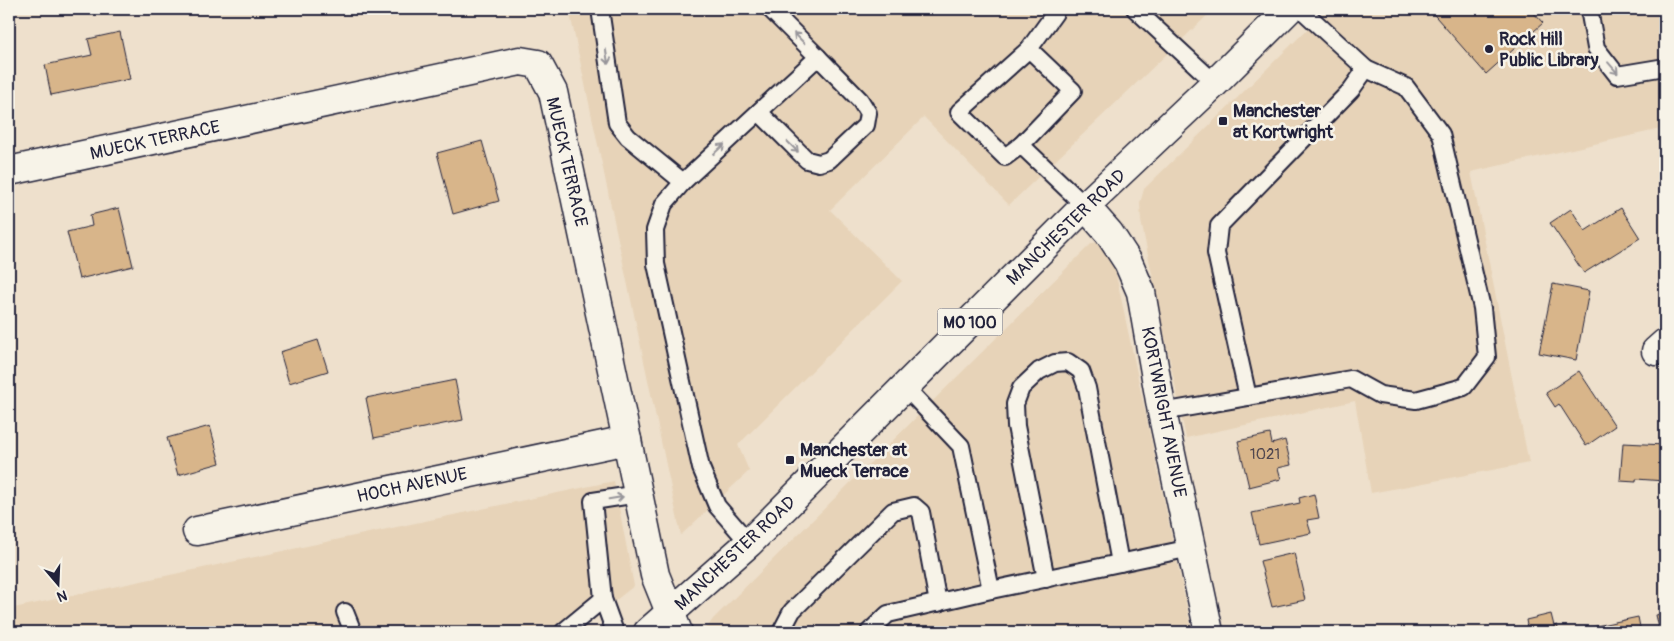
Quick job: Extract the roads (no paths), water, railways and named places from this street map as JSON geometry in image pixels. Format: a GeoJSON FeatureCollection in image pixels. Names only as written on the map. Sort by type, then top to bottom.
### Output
{"type":"FeatureCollection","features":[{"type":"Feature","properties":{"kind":"street","name":"MANCHESTER ROAD"},"geometry":{"type":"LineString","coordinates":[[648,632],[674,623],[749,542],[1085,206],[1289,9]]}},
{"type":"Feature","properties":{"kind":"street","name":"MUECK TERRACE"},"geometry":{"type":"LineString","coordinates":[[9,172],[520,61],[538,64],[553,92],[655,574],[674,623]]}},
{"type":"Feature","properties":{"kind":"street","name":"KORTWRIGHT AVENUE"},"geometry":{"type":"LineString","coordinates":[[1085,206],[1109,233],[1128,262],[1141,292],[1162,412],[1209,632]]}},
{"type":"Feature","properties":{"kind":"street","name":"HOCH AVENUE"},"geometry":{"type":"LineString","coordinates":[[197,530],[628,440]]}},
{"type":"Feature","properties":{"kind":"lane"},"geometry":{"type":"LineString","coordinates":[[600,9],[617,123],[628,137],[683,182]]}},
{"type":"Feature","properties":{"kind":"lane"},"geometry":{"type":"LineString","coordinates":[[759,112],[807,160],[818,163],[829,160],[866,125],[868,113],[860,100],[770,9]]}},
{"type":"Feature","properties":{"kind":"lane"},"geometry":{"type":"LineString","coordinates":[[1029,49],[1073,91],[1021,145],[1005,157],[959,112],[1029,49],[1055,13],[1051,9]]}},
{"type":"Feature","properties":{"kind":"lane"},"geometry":{"type":"LineString","coordinates":[[1135,9],[1214,83]]}},
{"type":"Feature","properties":{"kind":"lane"},"geometry":{"type":"LineString","coordinates":[[1162,412],[1350,379],[1380,395],[1416,400],[1464,387],[1487,358],[1482,308],[1441,134],[1406,87],[1366,69],[1301,9]]}},
{"type":"Feature","properties":{"kind":"lane"},"geometry":{"type":"LineString","coordinates":[[1589,9],[1596,48],[1617,75],[1665,67]]}},
{"type":"Feature","properties":{"kind":"lane"},"geometry":{"type":"LineString","coordinates":[[749,542],[717,506],[701,468],[656,264],[655,230],[664,204],[683,182],[818,57]]}},
{"type":"Feature","properties":{"kind":"lane"},"geometry":{"type":"LineString","coordinates":[[1248,396],[1216,253],[1219,226],[1352,90],[1366,69]]}},
{"type":"Feature","properties":{"kind":"lane"},"geometry":{"type":"LineString","coordinates":[[1021,145],[1085,206]]}},
{"type":"Feature","properties":{"kind":"lane"},"geometry":{"type":"LineString","coordinates":[[1046,579],[1016,426],[1015,404],[1021,388],[1039,371],[1055,363],[1068,362],[1081,371],[1087,388],[1120,563]]}},
{"type":"Feature","properties":{"kind":"lane"},"geometry":{"type":"LineString","coordinates":[[905,387],[961,446],[991,590]]}},
{"type":"Feature","properties":{"kind":"lane"},"geometry":{"type":"LineString","coordinates":[[615,632],[604,599],[593,501],[638,494]]}},
{"type":"Feature","properties":{"kind":"lane"},"geometry":{"type":"LineString","coordinates":[[781,632],[792,611],[893,511],[914,506],[921,512],[938,602]]}},
{"type":"Feature","properties":{"kind":"lane"},"geometry":{"type":"LineString","coordinates":[[868,632],[888,614],[991,590],[1191,548]]}},
{"type":"Feature","properties":{"kind":"lane"},"geometry":{"type":"LineString","coordinates":[[563,632],[604,599]]}},
{"type":"Feature","properties":{"kind":"lane"},"geometry":{"type":"LineString","coordinates":[[345,612],[354,632]]}},
{"type":"Feature","properties":{"kind":"place","name":"Rock Hill Public Library"},"geometry":{"type":"Point","coordinates":[1489,49]}},
{"type":"Feature","properties":{"kind":"place","name":"Manchester at Kortwright"},"geometry":{"type":"Point","coordinates":[1223,121]}},
{"type":"Feature","properties":{"kind":"place","name":"Manchester at Mueck Terrace"},"geometry":{"type":"Point","coordinates":[790,460]}}]}
